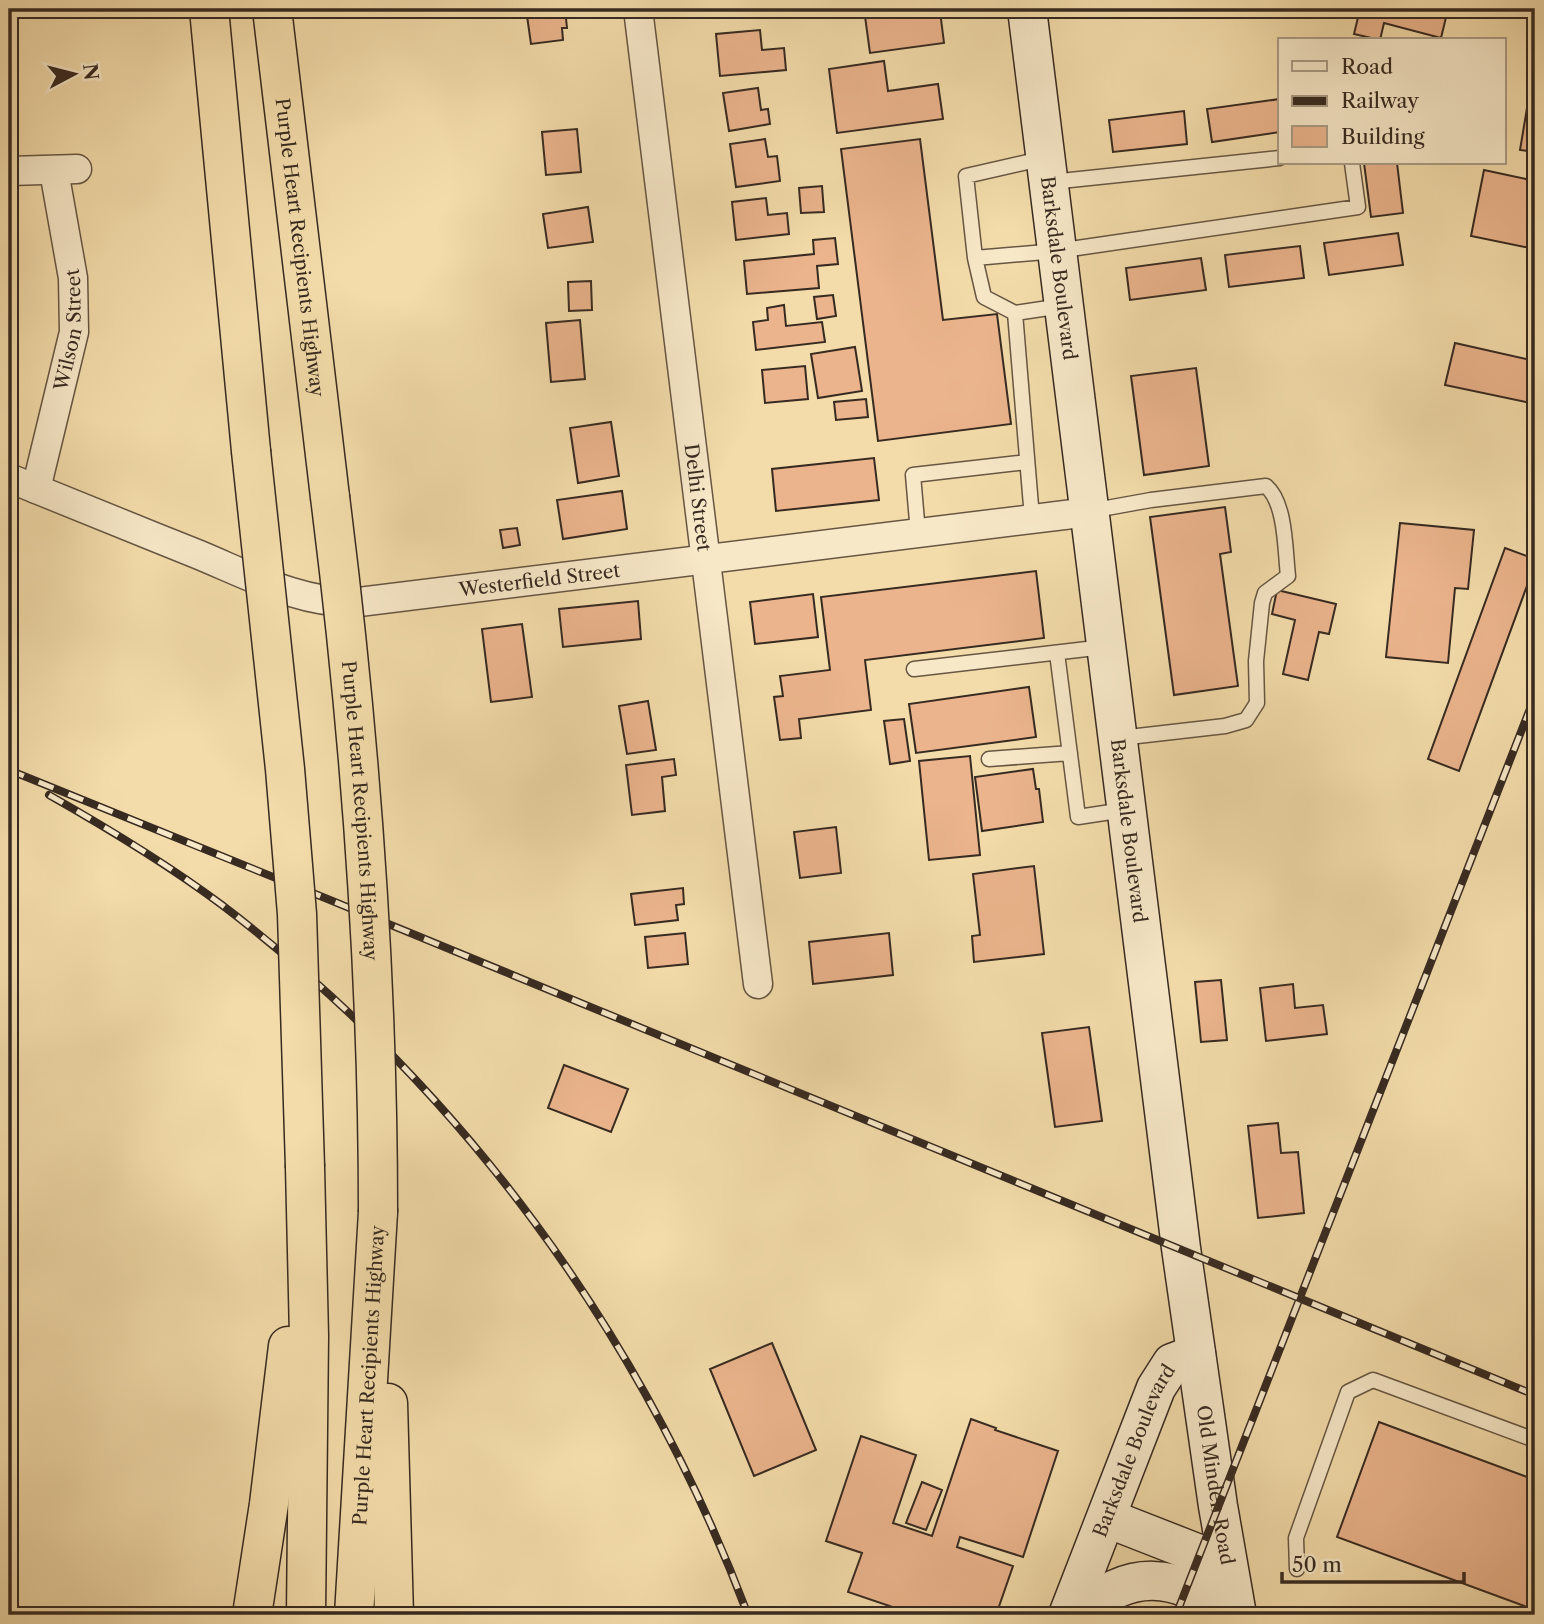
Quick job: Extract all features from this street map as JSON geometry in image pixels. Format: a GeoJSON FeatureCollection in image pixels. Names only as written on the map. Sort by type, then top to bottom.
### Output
{"type":"FeatureCollection","features":[{"type":"Feature","properties":{"kind":"highway"},"geometry":{"type":"LineString","coordinates":[[181,9],[230,245]]}},
{"type":"Feature","properties":{"kind":"highway"},"geometry":{"type":"LineString","coordinates":[[209,9],[297,914],[309,1336],[306,1615]]}},
{"type":"Feature","properties":{"kind":"highway","name":"Purple Heart Recipients Highway"},"geometry":{"type":"LineString","coordinates":[[272,9],[342,595],[361,783],[378,1095],[378,1212],[354,1615]]}},
{"type":"Feature","properties":{"kind":"highway"},"geometry":{"type":"LineString","coordinates":[[284,121],[298,9]]}},
{"type":"Feature","properties":{"kind":"highway"},"geometry":{"type":"LineString","coordinates":[[252,1615],[269,1504],[305,1208]]}},
{"type":"Feature","properties":{"kind":"highway"},"geometry":{"type":"LineString","coordinates":[[378,1212],[386,1338],[394,1615]]}},
{"type":"Feature","properties":{"kind":"main road","name":"Barksdale Boulevard"},"geometry":{"type":"LineString","coordinates":[[1027,9],[1088,512],[1196,1354],[1172,1363],[1156,1388],[1068,1615]]}},
{"type":"Feature","properties":{"kind":"main road","name":"Old Minden Road"},"geometry":{"type":"LineString","coordinates":[[1196,1354],[1237,1615]]}},
{"type":"Feature","properties":{"kind":"main road"},"geometry":{"type":"LineString","coordinates":[[1107,1517],[1199,1554],[1228,1569]]}},
{"type":"Feature","properties":{"kind":"main road"},"geometry":{"type":"LineString","coordinates":[[1081,1615],[1105,1596],[1122,1587],[1160,1580],[1187,1586],[1226,1615]]}},
{"type":"Feature","properties":{"kind":"street","name":"Delhi Street"},"geometry":{"type":"LineString","coordinates":[[638,9],[758,984]]}},
{"type":"Feature","properties":{"kind":"street","name":"Wilson Street"},"geometry":{"type":"LineString","coordinates":[[9,171],[65,170],[74,278],[74,332],[36,489]]}},
{"type":"Feature","properties":{"kind":"street","name":"Westerfield Street"},"geometry":{"type":"LineString","coordinates":[[9,478],[225,566],[326,601],[359,602],[1088,512]]}},
{"type":"Feature","properties":{"kind":"lane"},"geometry":{"type":"LineString","coordinates":[[1063,306],[1015,313],[984,297],[975,258],[965,176],[1278,158]]}},
{"type":"Feature","properties":{"kind":"lane"},"geometry":{"type":"LineString","coordinates":[[975,258],[1056,251],[1357,207],[1352,164]]}},
{"type":"Feature","properties":{"kind":"lane"},"geometry":{"type":"LineString","coordinates":[[1015,313],[1032,519]]}},
{"type":"Feature","properties":{"kind":"lane"},"geometry":{"type":"LineString","coordinates":[[918,533],[913,475],[1027,462]]}},
{"type":"Feature","properties":{"kind":"lane"},"geometry":{"type":"LineString","coordinates":[[1088,512],[1151,500],[1266,486],[1273,492],[1279,504],[1288,576],[1265,593],[1262,603],[1256,661],[1257,703],[1246,720],[1225,726],[1117,739]]}},
{"type":"Feature","properties":{"kind":"lane"},"geometry":{"type":"LineString","coordinates":[[914,668],[1105,646]]}},
{"type":"Feature","properties":{"kind":"lane"},"geometry":{"type":"LineString","coordinates":[[1057,653],[1078,817],[1126,810]]}},
{"type":"Feature","properties":{"kind":"lane"},"geometry":{"type":"LineString","coordinates":[[989,759],[1070,753]]}},
{"type":"Feature","properties":{"kind":"lane"},"geometry":{"type":"LineString","coordinates":[[1297,1569],[1296,1538],[1348,1392],[1373,1380],[1535,1440]]}},
{"type":"Feature","properties":{"kind":"building"},"geometry":{"type":"Polygon","coordinates":[[[526,9],[565,9],[567,28],[562,28],[563,40],[531,44],[526,9]]]}},
{"type":"Feature","properties":{"kind":"building"},"geometry":{"type":"Polygon","coordinates":[[[864,9],[922,9],[922,13],[940,11],[944,43],[870,53],[864,9]]]}},
{"type":"Feature","properties":{"kind":"building"},"geometry":{"type":"Polygon","coordinates":[[[1360,9],[1448,9],[1441,38],[1384,23],[1380,38],[1354,34],[1360,9]]]}},
{"type":"Feature","properties":{"kind":"building"},"geometry":{"type":"Polygon","coordinates":[[[760,30],[762,50],[784,48],[786,70],[720,76],[716,34],[760,30]]]}},
{"type":"Feature","properties":{"kind":"building"},"geometry":{"type":"Polygon","coordinates":[[[884,61],[888,91],[938,84],[943,119],[837,133],[829,69],[884,61]]]}},
{"type":"Feature","properties":{"kind":"building"},"geometry":{"type":"Polygon","coordinates":[[[1531,84],[1535,85],[1535,152],[1520,150],[1531,84]]]}},
{"type":"Feature","properties":{"kind":"building"},"geometry":{"type":"Polygon","coordinates":[[[758,88],[761,110],[768,109],[770,124],[729,131],[723,93],[758,88]]]}},
{"type":"Feature","properties":{"kind":"building"},"geometry":{"type":"Polygon","coordinates":[[[1278,99],[1278,132],[1212,142],[1207,109],[1278,99]]]}},
{"type":"Feature","properties":{"kind":"building"},"geometry":{"type":"Polygon","coordinates":[[[1184,111],[1187,144],[1113,152],[1109,120],[1184,111]]]}},
{"type":"Feature","properties":{"kind":"building"},"geometry":{"type":"Polygon","coordinates":[[[577,129],[581,172],[546,175],[542,132],[577,129]]]}},
{"type":"Feature","properties":{"kind":"building"},"geometry":{"type":"Polygon","coordinates":[[[765,139],[768,157],[777,156],[780,181],[736,187],[730,144],[765,139]]]}},
{"type":"Feature","properties":{"kind":"building"},"geometry":{"type":"Polygon","coordinates":[[[920,139],[943,320],[997,314],[1011,424],[878,441],[841,149],[920,139]]]}},
{"type":"Feature","properties":{"kind":"building"},"geometry":{"type":"Polygon","coordinates":[[[1364,164],[1397,164],[1403,213],[1371,217],[1364,164]]]}},
{"type":"Feature","properties":{"kind":"building"},"geometry":{"type":"Polygon","coordinates":[[[1484,170],[1535,181],[1535,249],[1471,236],[1484,170]]]}},
{"type":"Feature","properties":{"kind":"building"},"geometry":{"type":"Polygon","coordinates":[[[822,186],[824,212],[801,213],[799,188],[822,186]]]}},
{"type":"Feature","properties":{"kind":"building"},"geometry":{"type":"Polygon","coordinates":[[[766,198],[768,215],[787,213],[789,234],[736,240],[732,202],[766,198]]]}},
{"type":"Feature","properties":{"kind":"building"},"geometry":{"type":"Polygon","coordinates":[[[588,207],[593,242],[548,248],[543,214],[588,207]]]}},
{"type":"Feature","properties":{"kind":"building"},"geometry":{"type":"Polygon","coordinates":[[[1398,233],[1403,265],[1329,275],[1324,243],[1398,233]]]}},
{"type":"Feature","properties":{"kind":"building"},"geometry":{"type":"Polygon","coordinates":[[[835,238],[838,264],[817,266],[819,288],[747,294],[744,261],[814,254],[813,240],[835,238]]]}},
{"type":"Feature","properties":{"kind":"building"},"geometry":{"type":"Polygon","coordinates":[[[1300,246],[1304,278],[1229,287],[1225,255],[1300,246]]]}},
{"type":"Feature","properties":{"kind":"building"},"geometry":{"type":"Polygon","coordinates":[[[1201,258],[1206,290],[1130,300],[1126,268],[1201,258]]]}},
{"type":"Feature","properties":{"kind":"building"},"geometry":{"type":"Polygon","coordinates":[[[591,281],[592,310],[569,311],[568,282],[591,281]]]}},
{"type":"Feature","properties":{"kind":"building"},"geometry":{"type":"Polygon","coordinates":[[[833,295],[836,316],[817,319],[814,297],[833,295]]]}},
{"type":"Feature","properties":{"kind":"building"},"geometry":{"type":"Polygon","coordinates":[[[784,305],[786,326],[822,322],[825,342],[756,350],[753,322],[768,320],[767,308],[784,305]]]}},
{"type":"Feature","properties":{"kind":"building"},"geometry":{"type":"Polygon","coordinates":[[[580,320],[585,379],[551,382],[546,323],[580,320]]]}},
{"type":"Feature","properties":{"kind":"building"},"geometry":{"type":"Polygon","coordinates":[[[1455,343],[1535,361],[1535,404],[1445,385],[1455,343]]]}},
{"type":"Feature","properties":{"kind":"building"},"geometry":{"type":"Polygon","coordinates":[[[855,347],[862,391],[818,398],[811,354],[855,347]]]}},
{"type":"Feature","properties":{"kind":"building"},"geometry":{"type":"Polygon","coordinates":[[[805,366],[808,399],[765,403],[762,370],[805,366]]]}},
{"type":"Feature","properties":{"kind":"building"},"geometry":{"type":"Polygon","coordinates":[[[1196,368],[1209,466],[1144,475],[1131,376],[1196,368]]]}},
{"type":"Feature","properties":{"kind":"building"},"geometry":{"type":"Polygon","coordinates":[[[866,399],[868,417],[836,420],[834,402],[866,399]]]}},
{"type":"Feature","properties":{"kind":"building"},"geometry":{"type":"Polygon","coordinates":[[[611,422],[619,476],[578,483],[570,428],[611,422]]]}},
{"type":"Feature","properties":{"kind":"building"},"geometry":{"type":"Polygon","coordinates":[[[874,458],[879,500],[776,511],[772,469],[874,458]]]}},
{"type":"Feature","properties":{"kind":"building"},"geometry":{"type":"Polygon","coordinates":[[[622,491],[627,529],[563,539],[557,500],[622,491]]]}},
{"type":"Feature","properties":{"kind":"building"},"geometry":{"type":"Polygon","coordinates":[[[1225,507],[1231,552],[1220,554],[1238,686],[1174,695],[1150,517],[1225,507]]]}},
{"type":"Feature","properties":{"kind":"building"},"geometry":{"type":"Polygon","coordinates":[[[1400,523],[1474,530],[1468,589],[1455,588],[1448,663],[1386,657],[1400,523]]]}},
{"type":"Feature","properties":{"kind":"building"},"geometry":{"type":"Polygon","coordinates":[[[517,528],[520,545],[503,548],[500,530],[517,528]]]}},
{"type":"Feature","properties":{"kind":"building"},"geometry":{"type":"Polygon","coordinates":[[[1505,548],[1535,559],[1535,564],[1459,771],[1428,759],[1505,548]]]}},
{"type":"Feature","properties":{"kind":"building"},"geometry":{"type":"Polygon","coordinates":[[[1036,571],[1044,638],[865,660],[871,710],[799,719],[801,738],[780,740],[774,697],[783,696],[780,676],[830,670],[821,597],[1036,571]]]}},
{"type":"Feature","properties":{"kind":"building"},"geometry":{"type":"Polygon","coordinates":[[[1277,590],[1336,604],[1329,634],[1319,632],[1308,680],[1283,674],[1295,620],[1272,614],[1277,590]]]}},
{"type":"Feature","properties":{"kind":"building"},"geometry":{"type":"Polygon","coordinates":[[[813,594],[818,637],[755,644],[750,602],[813,594]]]}},
{"type":"Feature","properties":{"kind":"building"},"geometry":{"type":"Polygon","coordinates":[[[638,601],[641,639],[563,647],[559,609],[638,601]]]}},
{"type":"Feature","properties":{"kind":"building"},"geometry":{"type":"Polygon","coordinates":[[[522,624],[532,697],[491,702],[482,629],[522,624]]]}},
{"type":"Feature","properties":{"kind":"building"},"geometry":{"type":"Polygon","coordinates":[[[1029,687],[1036,737],[916,753],[909,704],[1029,687]]]}},
{"type":"Feature","properties":{"kind":"building"},"geometry":{"type":"Polygon","coordinates":[[[648,701],[656,750],[627,754],[619,706],[648,701]]]}},
{"type":"Feature","properties":{"kind":"building"},"geometry":{"type":"Polygon","coordinates":[[[904,719],[910,761],[890,764],[884,721],[904,719]]]}},
{"type":"Feature","properties":{"kind":"building"},"geometry":{"type":"Polygon","coordinates":[[[970,756],[980,855],[929,860],[919,761],[970,756]]]}},
{"type":"Feature","properties":{"kind":"building"},"geometry":{"type":"Polygon","coordinates":[[[674,759],[676,775],[662,777],[665,811],[632,815],[626,765],[674,759]]]}},
{"type":"Feature","properties":{"kind":"building"},"geometry":{"type":"Polygon","coordinates":[[[1033,769],[1036,789],[1039,789],[1043,822],[982,831],[975,777],[1033,769]]]}},
{"type":"Feature","properties":{"kind":"building"},"geometry":{"type":"Polygon","coordinates":[[[836,827],[841,873],[800,878],[794,832],[836,827]]]}},
{"type":"Feature","properties":{"kind":"building"},"geometry":{"type":"Polygon","coordinates":[[[1034,866],[1044,954],[974,962],[972,936],[980,935],[973,874],[1034,866]]]}},
{"type":"Feature","properties":{"kind":"building"},"geometry":{"type":"Polygon","coordinates":[[[683,888],[684,904],[676,905],[678,920],[635,925],[631,894],[683,888]]]}},
{"type":"Feature","properties":{"kind":"building"},"geometry":{"type":"Polygon","coordinates":[[[685,933],[688,964],[648,968],[645,937],[685,933]]]}},
{"type":"Feature","properties":{"kind":"building"},"geometry":{"type":"Polygon","coordinates":[[[889,933],[893,975],[813,984],[809,942],[889,933]]]}},
{"type":"Feature","properties":{"kind":"building"},"geometry":{"type":"Polygon","coordinates":[[[1221,980],[1227,1040],[1201,1042],[1195,982],[1221,980]]]}},
{"type":"Feature","properties":{"kind":"building"},"geometry":{"type":"Polygon","coordinates":[[[1293,984],[1295,1008],[1323,1005],[1327,1034],[1266,1041],[1260,988],[1293,984]]]}},
{"type":"Feature","properties":{"kind":"building"},"geometry":{"type":"Polygon","coordinates":[[[1089,1027],[1102,1121],[1055,1127],[1042,1033],[1089,1027]]]}},
{"type":"Feature","properties":{"kind":"building"},"geometry":{"type":"Polygon","coordinates":[[[564,1065],[628,1089],[611,1132],[548,1108],[564,1065]]]}},
{"type":"Feature","properties":{"kind":"building"},"geometry":{"type":"Polygon","coordinates":[[[1278,1123],[1281,1153],[1298,1152],[1304,1213],[1258,1218],[1248,1126],[1278,1123]]]}},
{"type":"Feature","properties":{"kind":"building"},"geometry":{"type":"Polygon","coordinates":[[[772,1343],[816,1450],[754,1476],[710,1369],[772,1343]]]}},
{"type":"Feature","properties":{"kind":"building"},"geometry":{"type":"Polygon","coordinates":[[[971,1419],[1058,1451],[1023,1557],[960,1537],[957,1547],[1013,1566],[996,1615],[916,1615],[848,1592],[862,1553],[826,1541],[861,1436],[916,1455],[893,1523],[932,1536],[971,1419]]]}},
{"type":"Feature","properties":{"kind":"building"},"geometry":{"type":"Polygon","coordinates":[[[1379,1422],[1535,1480],[1535,1610],[1337,1537],[1379,1422]]]}},
{"type":"Feature","properties":{"kind":"building"},"geometry":{"type":"Polygon","coordinates":[[[922,1482],[942,1490],[926,1530],[906,1523],[922,1482]]]}},
{"type":"Feature","properties":{"kind":"railway"},"geometry":{"type":"LineString","coordinates":[[1176,1615],[1535,696]]}},
{"type":"Feature","properties":{"kind":"railway"},"geometry":{"type":"LineString","coordinates":[[9,770],[1535,1395]]}},
{"type":"Feature","properties":{"kind":"railway"},"geometry":{"type":"LineString","coordinates":[[49,795],[180,875],[222,905],[309,976],[390,1053],[466,1136],[535,1223],[598,1315],[655,1411],[705,1511],[748,1615]]}}]}
